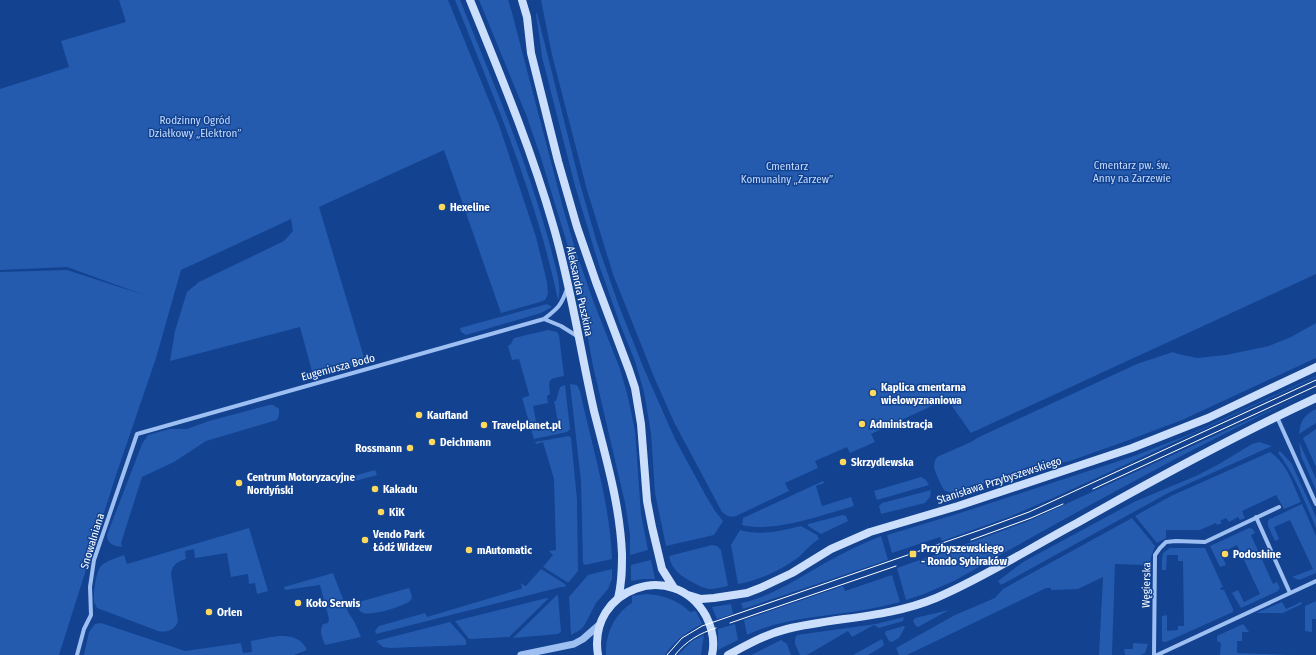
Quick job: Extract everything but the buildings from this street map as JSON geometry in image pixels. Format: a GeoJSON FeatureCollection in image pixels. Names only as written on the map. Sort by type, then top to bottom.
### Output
{"type":"FeatureCollection","features":[{"type":"Feature","properties":{"kind":"main road","name":"Aleksandra Puszkina"},"geometry":{"type":"LineString","coordinates":[[470,0],[535,165],[554,226],[569,286],[586,376],[618,515],[622,565],[621,589],[618,598]]}},
{"type":"Feature","properties":{"kind":"main road","name":"Aleksandra Puszkina"},"geometry":{"type":"LineString","coordinates":[[522,0],[527,17],[532,52],[558,161],[577,227],[635,388],[641,424],[648,501],[652,527],[662,569],[674,588]]}},
{"type":"Feature","properties":{"kind":"main road","name":"Stanisława Przybyszewskiego"},"geometry":{"type":"LineString","coordinates":[[688,595],[701,599],[747,593],[792,573],[831,549],[870,532],[958,506],[1132,448],[1208,418],[1316,367]]}},
{"type":"Feature","properties":{"kind":"main road"},"geometry":{"type":"LineString","coordinates":[[728,655],[757,640],[785,629],[874,616],[902,609],[935,598],[978,577],[1186,463],[1316,398]]}},
{"type":"Feature","properties":{"kind":"main road"},"geometry":{"type":"LineString","coordinates":[[598,655],[597,641],[599,625],[606,610],[618,598],[632,590],[646,586],[655,586],[674,588],[688,595],[699,606],[708,619],[713,639],[712,655]]}},
{"type":"Feature","properties":{"kind":"street","name":"Eugeniusza Bodo"},"geometry":{"type":"LineString","coordinates":[[137,434],[544,319],[557,309],[569,286]]}},
{"type":"Feature","properties":{"kind":"street"},"geometry":{"type":"LineString","coordinates":[[544,319],[561,326],[579,337]]}},
{"type":"Feature","properties":{"kind":"street"},"geometry":{"type":"LineString","coordinates":[[1277,417],[1316,504]]}},
{"type":"Feature","properties":{"kind":"street","name":"Snowalniana"},"geometry":{"type":"LineString","coordinates":[[77,655],[84,629],[91,615],[90,587],[94,560],[137,434]]}},
{"type":"Feature","properties":{"kind":"street","name":"Węgierska"},"geometry":{"type":"LineString","coordinates":[[1154,655],[1155,555],[1160,548],[1166,542],[1205,542],[1279,507]]}},
{"type":"Feature","properties":{"kind":"street"},"geometry":{"type":"LineString","coordinates":[[1256,518],[1290,594]]}},
{"type":"Feature","properties":{"kind":"street"},"geometry":{"type":"LineString","coordinates":[[1157,655],[1316,581]]}},
{"type":"Feature","properties":{"kind":"street"},"geometry":{"type":"LineString","coordinates":[[521,655],[574,644],[583,639],[599,625]]}},
{"type":"Feature","properties":{"kind":"green space","name":"Rodzinny Ogród Działkowy „Elektron”"},"geometry":{"type":"Polygon","coordinates":[[[119,0],[448,0],[499,125],[536,237],[547,282],[548,294],[545,300],[501,313],[444,150],[319,207],[363,354],[364,363],[318,375],[312,371],[300,327],[170,361],[175,331],[187,292],[199,282],[284,241],[293,231],[291,219],[181,270],[156,358],[116,475],[59,655],[0,655],[0,272],[67,270],[147,296],[67,267],[0,270],[0,89],[69,67],[61,41],[126,22],[119,0]]]}},
{"type":"Feature","properties":{"kind":"green space"},"geometry":{"type":"Polygon","coordinates":[[[455,0],[460,0],[532,185],[558,275],[558,300],[538,223],[513,147],[455,0]]]}},
{"type":"Feature","properties":{"kind":"green space"},"geometry":{"type":"Polygon","coordinates":[[[479,0],[508,0],[511,9],[576,252],[620,369],[628,397],[635,431],[641,514],[648,550],[630,555],[630,535],[625,503],[593,366],[582,305],[570,253],[527,117],[479,0]]]}},
{"type":"Feature","properties":{"kind":"green space"},"geometry":{"type":"Polygon","coordinates":[[[541,0],[1316,0],[1316,274],[971,433],[947,399],[871,434],[875,442],[850,453],[847,447],[815,461],[818,468],[785,483],[789,491],[736,516],[732,517],[725,515],[674,422],[654,377],[613,274],[587,190],[552,55],[541,0]]]}},
{"type":"Feature","properties":{"kind":"green space"},"geometry":{"type":"Polygon","coordinates":[[[537,13],[580,184],[597,243],[619,306],[644,369],[675,439],[706,496],[723,521],[714,535],[666,546],[655,493],[651,433],[644,392],[635,361],[598,262],[575,186],[542,57],[537,13]]]}},
{"type":"Feature","properties":{"kind":"green space"},"geometry":{"type":"Polygon","coordinates":[[[547,304],[552,307],[541,313],[466,335],[461,332],[460,328],[547,304]]]}},
{"type":"Feature","properties":{"kind":"green space"},"geometry":{"type":"Polygon","coordinates":[[[1316,323],[1316,358],[1182,420],[1070,461],[1022,472],[954,493],[945,491],[937,476],[934,467],[937,457],[1137,364],[1173,352],[1197,358],[1226,355],[1269,346],[1291,337],[1316,323]]]}},
{"type":"Feature","properties":{"kind":"green space"},"geometry":{"type":"Polygon","coordinates":[[[548,330],[557,332],[559,335],[564,376],[551,380],[549,385],[550,394],[547,396],[548,403],[533,406],[538,431],[559,427],[554,401],[556,401],[560,387],[565,385],[570,429],[567,432],[534,439],[522,398],[529,396],[529,394],[519,359],[512,360],[508,346],[514,338],[548,330]]]}},
{"type":"Feature","properties":{"kind":"green space"},"geometry":{"type":"Polygon","coordinates":[[[1316,376],[1053,498],[1009,517],[942,541],[940,537],[892,553],[887,535],[960,513],[1134,456],[1188,435],[1316,376]]]}},
{"type":"Feature","properties":{"kind":"green space"},"geometry":{"type":"Polygon","coordinates":[[[570,384],[577,385],[580,391],[600,475],[611,538],[612,559],[585,565],[583,563],[581,481],[570,384]]]}},
{"type":"Feature","properties":{"kind":"green space"},"geometry":{"type":"Polygon","coordinates":[[[1316,389],[1178,458],[1088,506],[954,581],[906,600],[897,568],[1031,520],[1316,389]]]}},
{"type":"Feature","properties":{"kind":"green space"},"geometry":{"type":"Polygon","coordinates":[[[273,405],[279,409],[277,420],[206,441],[174,462],[142,477],[121,543],[122,547],[114,545],[108,541],[107,535],[142,444],[148,435],[170,429],[187,429],[209,421],[273,405]]]}},
{"type":"Feature","properties":{"kind":"green space"},"geometry":{"type":"Polygon","coordinates":[[[1316,409],[1316,423],[1299,434],[1304,418],[1316,409]]]}},
{"type":"Feature","properties":{"kind":"green space"},"geometry":{"type":"Polygon","coordinates":[[[1316,429],[1316,467],[1303,438],[1316,429]]]}},
{"type":"Feature","properties":{"kind":"green space"},"geometry":{"type":"Polygon","coordinates":[[[569,436],[571,438],[577,499],[578,571],[569,582],[567,582],[543,567],[553,555],[549,551],[556,550],[554,479],[543,442],[536,444],[535,442],[569,436]]]}},
{"type":"Feature","properties":{"kind":"green space"},"geometry":{"type":"Polygon","coordinates":[[[1259,442],[1272,446],[1170,492],[1001,585],[998,581],[1023,562],[1134,502],[1198,475],[1252,444],[1259,442]]]}},
{"type":"Feature","properties":{"kind":"green space"},"geometry":{"type":"Polygon","coordinates":[[[1299,443],[1316,479],[1316,490],[1301,456],[1299,443]]]}},
{"type":"Feature","properties":{"kind":"green space"},"geometry":{"type":"Polygon","coordinates":[[[1280,451],[1292,464],[1316,517],[1316,528],[1295,480],[1278,453],[1280,451]]]}},
{"type":"Feature","properties":{"kind":"green space"},"geometry":{"type":"Polygon","coordinates":[[[1270,452],[1285,468],[1301,502],[1284,509],[1276,495],[1242,511],[1245,518],[1240,520],[1238,517],[1229,522],[1226,518],[1220,521],[1222,523],[1217,525],[1216,523],[1200,530],[1166,530],[1166,538],[1157,543],[1135,516],[1171,496],[1270,452]]]}},
{"type":"Feature","properties":{"kind":"green space"},"geometry":{"type":"Polygon","coordinates":[[[375,470],[377,475],[348,483],[347,478],[375,470]]]}},
{"type":"Feature","properties":{"kind":"green space"},"geometry":{"type":"Polygon","coordinates":[[[921,477],[926,480],[929,485],[877,500],[874,491],[921,477]]]}},
{"type":"Feature","properties":{"kind":"green space"},"geometry":{"type":"Polygon","coordinates":[[[823,481],[824,483],[816,486],[822,506],[851,497],[854,506],[783,525],[755,527],[742,525],[743,518],[823,481]]]}},
{"type":"Feature","properties":{"kind":"green space"},"geometry":{"type":"Polygon","coordinates":[[[931,490],[930,497],[925,503],[881,514],[879,506],[882,503],[931,490]]]}},
{"type":"Feature","properties":{"kind":"green space"},"geometry":{"type":"Polygon","coordinates":[[[1302,504],[1316,536],[1316,573],[1299,580],[1292,577],[1313,569],[1290,520],[1274,527],[1279,539],[1275,541],[1268,526],[1268,520],[1302,504]]]}},
{"type":"Feature","properties":{"kind":"green space"},"geometry":{"type":"Polygon","coordinates":[[[843,515],[846,516],[848,521],[821,534],[808,526],[808,524],[843,515]]]}},
{"type":"Feature","properties":{"kind":"green space"},"geometry":{"type":"Polygon","coordinates":[[[1132,518],[1155,546],[1150,563],[1144,565],[1115,564],[1112,655],[1099,655],[1103,577],[1078,589],[1051,590],[1051,588],[1046,588],[907,655],[899,655],[896,648],[955,615],[995,598],[1003,589],[1132,518]]]}},
{"type":"Feature","properties":{"kind":"green space"},"geometry":{"type":"Polygon","coordinates":[[[801,526],[817,535],[819,539],[800,556],[778,570],[763,577],[738,584],[731,545],[740,530],[763,533],[801,526]]]}},
{"type":"Feature","properties":{"kind":"green space"},"geometry":{"type":"Polygon","coordinates":[[[249,528],[268,591],[257,594],[255,583],[249,584],[248,574],[231,577],[227,553],[195,558],[194,549],[185,551],[186,559],[176,564],[171,574],[178,622],[172,629],[161,632],[97,608],[94,602],[96,578],[99,568],[106,562],[124,555],[127,564],[249,528]]]}},
{"type":"Feature","properties":{"kind":"green space"},"geometry":{"type":"Polygon","coordinates":[[[1249,528],[1253,529],[1255,533],[1251,535],[1273,584],[1277,582],[1280,588],[1278,591],[1241,608],[1232,593],[1238,590],[1244,602],[1260,594],[1237,545],[1221,553],[1226,565],[1220,567],[1210,546],[1249,528]]]}},
{"type":"Feature","properties":{"kind":"green space"},"geometry":{"type":"Polygon","coordinates":[[[881,536],[888,560],[743,609],[741,603],[764,596],[795,581],[859,545],[881,536]]]}},
{"type":"Feature","properties":{"kind":"green space"},"geometry":{"type":"Polygon","coordinates":[[[712,545],[717,546],[721,550],[728,586],[711,589],[703,587],[681,575],[672,566],[669,556],[712,545]]]}},
{"type":"Feature","properties":{"kind":"green space"},"geometry":{"type":"Polygon","coordinates":[[[1170,548],[1205,548],[1223,587],[1220,588],[1221,590],[1224,590],[1233,612],[1164,642],[1162,641],[1162,616],[1167,615],[1167,631],[1178,630],[1178,626],[1184,626],[1183,561],[1178,561],[1178,555],[1167,555],[1166,570],[1162,570],[1163,553],[1170,548]]]}},
{"type":"Feature","properties":{"kind":"green space"},"geometry":{"type":"Polygon","coordinates":[[[651,560],[655,579],[631,581],[631,565],[651,560]]]}},
{"type":"Feature","properties":{"kind":"green space"},"geometry":{"type":"Polygon","coordinates":[[[541,569],[566,586],[376,634],[375,631],[379,626],[425,613],[427,617],[521,589],[521,583],[526,586],[541,569]]]}},
{"type":"Feature","properties":{"kind":"green space"},"geometry":{"type":"Polygon","coordinates":[[[612,569],[612,579],[608,589],[596,603],[584,626],[571,635],[569,597],[588,575],[612,569]]]}},
{"type":"Feature","properties":{"kind":"green space"},"geometry":{"type":"Polygon","coordinates":[[[333,573],[348,612],[361,637],[325,645],[321,630],[323,624],[328,623],[329,619],[320,585],[285,590],[284,587],[333,573]]]}},
{"type":"Feature","properties":{"kind":"green space"},"geometry":{"type":"Polygon","coordinates":[[[892,575],[900,602],[864,610],[805,618],[775,624],[747,635],[744,620],[843,586],[845,591],[892,575]]]}},
{"type":"Feature","properties":{"kind":"green space"},"geometry":{"type":"Polygon","coordinates":[[[409,588],[412,596],[411,600],[403,605],[388,610],[367,614],[359,610],[355,603],[409,588]]]}},
{"type":"Feature","properties":{"kind":"green space"},"geometry":{"type":"Polygon","coordinates":[[[646,594],[670,599],[680,604],[690,612],[696,611],[702,624],[681,637],[672,645],[665,655],[606,655],[607,640],[616,619],[620,613],[632,603],[632,596],[646,594]]]}},
{"type":"Feature","properties":{"kind":"green space"},"geometry":{"type":"Polygon","coordinates":[[[558,595],[561,632],[558,634],[513,638],[556,596],[558,595]]]}},
{"type":"Feature","properties":{"kind":"green space"},"geometry":{"type":"Polygon","coordinates":[[[547,598],[548,599],[509,637],[469,639],[455,621],[547,598]]]}},
{"type":"Feature","properties":{"kind":"green space"},"geometry":{"type":"Polygon","coordinates":[[[1316,601],[1316,619],[1312,619],[1312,632],[1305,631],[1305,606],[1316,601]]]}},
{"type":"Feature","properties":{"kind":"green space"},"geometry":{"type":"Polygon","coordinates":[[[1282,602],[1286,609],[1301,602],[1302,604],[1283,613],[1256,613],[1282,602]]]}},
{"type":"Feature","properties":{"kind":"green space"},"geometry":{"type":"Polygon","coordinates":[[[731,604],[733,614],[717,619],[712,607],[731,604]]]}},
{"type":"Feature","properties":{"kind":"green space"},"geometry":{"type":"Polygon","coordinates":[[[949,610],[918,627],[913,621],[915,618],[949,610]]]}},
{"type":"Feature","properties":{"kind":"green space"},"geometry":{"type":"Polygon","coordinates":[[[904,617],[903,621],[879,628],[874,625],[852,637],[848,631],[807,655],[800,655],[796,645],[795,640],[797,635],[876,624],[904,617]]]}},
{"type":"Feature","properties":{"kind":"green space"},"geometry":{"type":"Polygon","coordinates":[[[450,622],[466,640],[466,645],[390,648],[383,647],[376,641],[450,622]]]}},
{"type":"Feature","properties":{"kind":"green space"},"geometry":{"type":"Polygon","coordinates":[[[101,623],[185,651],[241,643],[243,653],[252,652],[251,641],[282,636],[297,639],[303,643],[307,650],[294,655],[84,655],[89,632],[95,624],[101,623]]]}},
{"type":"Feature","properties":{"kind":"green space"},"geometry":{"type":"Polygon","coordinates":[[[735,624],[738,640],[718,650],[718,629],[735,624]]]}},
{"type":"Feature","properties":{"kind":"green space"},"geometry":{"type":"Polygon","coordinates":[[[1243,624],[1249,632],[1242,632],[1242,641],[1237,641],[1237,653],[1291,655],[1220,655],[1221,643],[1217,641],[1217,636],[1243,624]]]}},
{"type":"Feature","properties":{"kind":"green space"},"geometry":{"type":"Polygon","coordinates":[[[905,627],[899,638],[892,642],[889,641],[885,634],[886,631],[905,627]]]}},
{"type":"Feature","properties":{"kind":"green space"},"geometry":{"type":"Polygon","coordinates":[[[704,635],[701,655],[678,655],[692,641],[704,635]]]}},
{"type":"Feature","properties":{"kind":"green space"},"geometry":{"type":"Polygon","coordinates":[[[882,639],[884,644],[883,646],[868,655],[853,655],[882,639]]]}},
{"type":"Feature","properties":{"kind":"green space"},"geometry":{"type":"Polygon","coordinates":[[[781,640],[787,644],[791,655],[751,655],[781,640]]]}},
{"type":"Feature","properties":{"kind":"green space"},"geometry":{"type":"Polygon","coordinates":[[[1133,643],[1148,644],[1145,653],[1140,655],[1125,655],[1124,649],[1133,649],[1133,643]]]}},
{"type":"Feature","properties":{"kind":"tram line"},"geometry":{"type":"LineString","coordinates":[[667,655],[682,638],[702,626],[1029,512],[1316,380]]}},
{"type":"Feature","properties":{"kind":"tram line"},"geometry":{"type":"LineString","coordinates":[[1093,489],[1316,386]]}},
{"type":"Feature","properties":{"kind":"tram line"},"geometry":{"type":"LineString","coordinates":[[971,540],[1031,518],[1063,504]]}},
{"type":"Feature","properties":{"kind":"tram line"},"geometry":{"type":"LineString","coordinates":[[730,623],[896,566]]}},
{"type":"Feature","properties":{"kind":"tram line"},"geometry":{"type":"LineString","coordinates":[[675,655],[694,638],[704,632],[716,628]]}},
{"type":"Feature","properties":{"kind":"place","name":"Hexeline"},"geometry":{"type":"Point","coordinates":[442,207]}},
{"type":"Feature","properties":{"kind":"place","name":"Kaplica cmentarna wielowyznaniowa"},"geometry":{"type":"Point","coordinates":[873,393]}},
{"type":"Feature","properties":{"kind":"place","name":"Kaufland"},"geometry":{"type":"Point","coordinates":[419,415]}},
{"type":"Feature","properties":{"kind":"place","name":"Administracja"},"geometry":{"type":"Point","coordinates":[862,424]}},
{"type":"Feature","properties":{"kind":"place","name":"Travelplanet.pl"},"geometry":{"type":"Point","coordinates":[484,425]}},
{"type":"Feature","properties":{"kind":"place","name":"Deichmann"},"geometry":{"type":"Point","coordinates":[432,442]}},
{"type":"Feature","properties":{"kind":"place","name":"Rossmann"},"geometry":{"type":"Point","coordinates":[410,448]}},
{"type":"Feature","properties":{"kind":"place","name":"Skrzydlewska"},"geometry":{"type":"Point","coordinates":[843,462]}},
{"type":"Feature","properties":{"kind":"place","name":"Centrum Motoryzacyjne Nordyński"},"geometry":{"type":"Point","coordinates":[239,483]}},
{"type":"Feature","properties":{"kind":"place","name":"Kakadu"},"geometry":{"type":"Point","coordinates":[375,489]}},
{"type":"Feature","properties":{"kind":"place","name":"KiK"},"geometry":{"type":"Point","coordinates":[381,512]}},
{"type":"Feature","properties":{"kind":"place","name":"Vendo Park Łódź Widzew"},"geometry":{"type":"Point","coordinates":[365,540]}},
{"type":"Feature","properties":{"kind":"place","name":"mAutomatic"},"geometry":{"type":"Point","coordinates":[469,550]}},
{"type":"Feature","properties":{"kind":"place","name":"Przybyszewskiego - Rondo Sybiraków"},"geometry":{"type":"Point","coordinates":[913,554]}},
{"type":"Feature","properties":{"kind":"place","name":"Podoshine"},"geometry":{"type":"Point","coordinates":[1225,554]}},
{"type":"Feature","properties":{"kind":"place","name":"Koło Serwis"},"geometry":{"type":"Point","coordinates":[298,603]}},
{"type":"Feature","properties":{"kind":"place","name":"Orlen"},"geometry":{"type":"Point","coordinates":[209,612]}},
{"type":"Feature","properties":{"kind":"park label","name":"Cmentarz pw. św. Anny na Zarzewie"},"geometry":{"type":"Point","coordinates":[1132,171]}},
{"type":"Feature","properties":{"kind":"park label","name":"Cmentarz Komunalny „Zarzew”"},"geometry":{"type":"Point","coordinates":[787,172]}}]}
